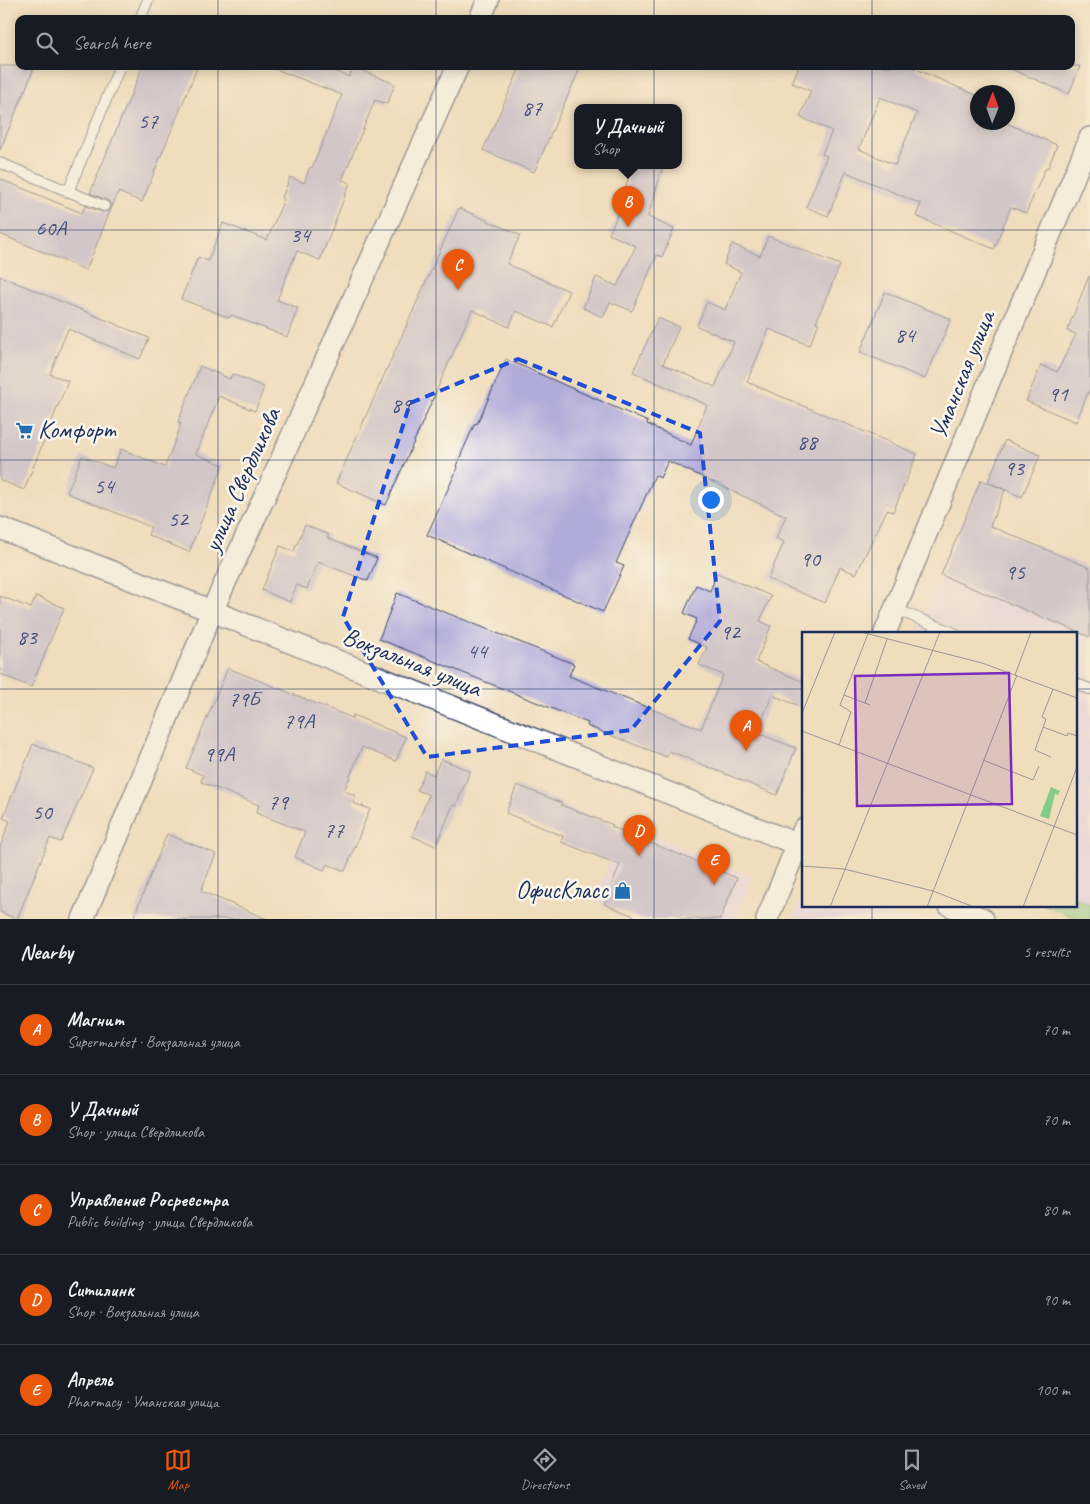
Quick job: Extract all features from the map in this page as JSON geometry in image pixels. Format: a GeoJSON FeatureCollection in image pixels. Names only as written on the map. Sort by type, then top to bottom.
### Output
{"type":"FeatureCollection","features":[{"type":"Feature","properties":{"kind":"street"},"geometry":{"type":"LineString","coordinates":[[482,15],[488,0]]}},
{"type":"Feature","properties":{"kind":"street","name":"улица Свердликова"},"geometry":{"type":"LineString","coordinates":[[83,919],[212,611],[456,70]]}},
{"type":"Feature","properties":{"kind":"street","name":"Уманская улица"},"geometry":{"type":"LineString","coordinates":[[885,632],[1090,138]]}},
{"type":"Feature","properties":{"kind":"street","name":"Вокзальная улица"},"geometry":{"type":"LineString","coordinates":[[0,528],[802,840]]}},
{"type":"Feature","properties":{"kind":"street"},"geometry":{"type":"LineString","coordinates":[[768,919],[802,840]]}},
{"type":"Feature","properties":{"kind":"street"},"geometry":{"type":"LineString","coordinates":[[951,906],[983,919]]}},
{"type":"Feature","properties":{"kind":"lane"},"geometry":{"type":"LineString","coordinates":[[142,15],[148,0]]}},
{"type":"Feature","properties":{"kind":"lane"},"geometry":{"type":"LineString","coordinates":[[68,192],[118,70]]}},
{"type":"Feature","properties":{"kind":"lane"},"geometry":{"type":"LineString","coordinates":[[0,163],[104,206]]}},
{"type":"Feature","properties":{"kind":"lane"},"geometry":{"type":"LineString","coordinates":[[895,609],[952,632]]}},
{"type":"Feature","properties":{"kind":"lane"},"geometry":{"type":"LineString","coordinates":[[1078,685],[1090,689]]}},
{"type":"Feature","properties":{"kind":"highlighted area"},"geometry":{"type":"Polygon","coordinates":[[[518,359],[700,433],[720,621],[631,730],[427,757],[343,617],[410,403],[518,359]]]}},
{"type":"Feature","properties":{"kind":"shaded area"},"geometry":{"type":"Polygon","coordinates":[[[965,516],[1090,568],[1090,919],[1078,919],[1046,906],[1078,906],[1078,632],[917,632],[965,516]]]}},
{"type":"Feature","properties":{"kind":"shaded area"},"geometry":{"type":"Polygon","coordinates":[[[625,825],[752,877],[736,919],[641,919],[594,900],[625,825]]]}},
{"type":"Feature","properties":{"kind":"shaded area"},"geometry":{"type":"Polygon","coordinates":[[[802,896],[802,906],[866,906],[899,919],[793,919],[802,896]]]}},
{"type":"Feature","properties":{"kind":"green space"},"geometry":{"type":"Polygon","coordinates":[[[1078,899],[1090,904],[1090,919],[1078,919],[1046,906],[1078,906],[1078,899]]]}},
{"type":"Feature","properties":{"kind":"building"},"geometry":{"type":"Polygon","coordinates":[[[0,66],[15,66],[15,70],[33,70],[0,150],[0,66]]]}},
{"type":"Feature","properties":{"kind":"building"},"geometry":{"type":"Polygon","coordinates":[[[1075,66],[1080,66],[1069,94],[1013,70],[1075,70],[1075,66]]]}},
{"type":"Feature","properties":{"kind":"building"},"geometry":{"type":"Polygon","coordinates":[[[141,70],[196,70],[142,202],[118,192],[86,270],[0,234],[0,179],[82,213],[85,206],[102,212],[109,211],[111,206],[109,201],[90,193],[141,70]]]}},
{"type":"Feature","properties":{"kind":"building"},"geometry":{"type":"Polygon","coordinates":[[[278,70],[332,70],[349,77],[352,70],[360,70],[395,84],[387,104],[375,100],[342,180],[350,183],[320,260],[297,251],[277,300],[298,308],[287,337],[231,315],[230,318],[181,299],[198,257],[208,261],[223,223],[267,240],[284,199],[282,198],[290,177],[304,183],[342,95],[278,70]]]}},
{"type":"Feature","properties":{"kind":"building"},"geometry":{"type":"Polygon","coordinates":[[[519,70],[579,70],[534,172],[483,150],[519,70]]]}},
{"type":"Feature","properties":{"kind":"building"},"geometry":{"type":"Polygon","coordinates":[[[797,70],[918,70],[970,93],[970,130],[1015,130],[1015,127],[1057,145],[1026,213],[1011,207],[994,249],[916,216],[921,204],[846,172],[828,216],[806,207],[827,156],[822,154],[832,131],[800,117],[811,91],[792,83],[797,70]],[[880,97],[859,149],[895,165],[917,113],[880,97]]]}},
{"type":"Feature","properties":{"kind":"building"},"geometry":{"type":"Polygon","coordinates":[[[631,169],[662,169],[648,217],[674,229],[662,257],[657,255],[632,311],[610,302],[603,317],[583,308],[596,277],[617,286],[636,246],[609,234],[627,193],[624,192],[631,169]]]}},
{"type":"Feature","properties":{"kind":"building"},"geometry":{"type":"Polygon","coordinates":[[[459,208],[520,235],[507,264],[569,291],[553,327],[516,311],[509,327],[472,310],[386,505],[336,483],[459,208]]]}},
{"type":"Feature","properties":{"kind":"building"},"geometry":{"type":"Polygon","coordinates":[[[768,236],[840,265],[816,322],[819,323],[809,345],[769,329],[747,382],[917,454],[893,512],[887,510],[856,574],[840,567],[825,603],[768,579],[784,542],[776,538],[786,516],[668,461],[660,478],[655,475],[616,563],[624,566],[603,612],[427,535],[458,467],[456,466],[475,423],[477,424],[506,359],[648,422],[647,424],[691,445],[707,405],[633,372],[658,318],[679,327],[663,364],[715,387],[734,342],[697,326],[707,302],[725,310],[741,272],[724,264],[732,244],[760,256],[768,236]]]}},
{"type":"Feature","properties":{"kind":"building"},"geometry":{"type":"Polygon","coordinates":[[[0,276],[149,338],[140,359],[68,329],[50,374],[68,381],[24,490],[0,480],[0,276]]]}},
{"type":"Feature","properties":{"kind":"building"},"geometry":{"type":"Polygon","coordinates":[[[1089,276],[1090,388],[1076,422],[1026,401],[1041,365],[1057,372],[1076,334],[1067,331],[1089,276]]]}},
{"type":"Feature","properties":{"kind":"building"},"geometry":{"type":"Polygon","coordinates":[[[885,292],[951,319],[925,379],[860,352],[885,292]]]}},
{"type":"Feature","properties":{"kind":"building"},"geometry":{"type":"Polygon","coordinates":[[[200,366],[230,379],[232,374],[264,387],[255,411],[219,396],[196,454],[223,465],[189,552],[148,535],[151,527],[67,493],[82,456],[113,468],[121,449],[165,467],[179,430],[181,423],[178,422],[200,366]]]}},
{"type":"Feature","properties":{"kind":"building"},"geometry":{"type":"Polygon","coordinates":[[[1005,440],[1040,455],[1022,497],[988,482],[1005,440]]]}},
{"type":"Feature","properties":{"kind":"building"},"geometry":{"type":"Polygon","coordinates":[[[981,480],[1005,490],[990,526],[1090,568],[1090,637],[1078,632],[941,575],[981,480]]]}},
{"type":"Feature","properties":{"kind":"building"},"geometry":{"type":"Polygon","coordinates":[[[305,525],[329,535],[327,538],[377,558],[368,581],[318,562],[307,589],[297,585],[290,602],[262,590],[280,546],[294,551],[305,525]]]}},
{"type":"Feature","properties":{"kind":"building"},"geometry":{"type":"Polygon","coordinates":[[[717,573],[771,596],[760,621],[771,626],[756,662],[802,681],[802,707],[772,695],[757,733],[796,748],[777,795],[669,751],[667,757],[587,726],[588,723],[379,639],[397,593],[574,664],[569,676],[701,729],[723,675],[699,665],[707,647],[688,639],[697,619],[684,613],[696,585],[710,591],[717,573]]]}},
{"type":"Feature","properties":{"kind":"building"},"geometry":{"type":"Polygon","coordinates":[[[0,596],[31,608],[36,596],[64,608],[31,687],[0,674],[0,596]]]}},
{"type":"Feature","properties":{"kind":"building"},"geometry":{"type":"Polygon","coordinates":[[[228,668],[352,718],[353,715],[406,737],[396,761],[362,747],[344,791],[356,796],[353,803],[370,809],[345,871],[327,864],[324,870],[295,857],[305,832],[256,813],[259,805],[201,782],[203,775],[186,768],[228,668]]]}},
{"type":"Feature","properties":{"kind":"building"},"geometry":{"type":"Polygon","coordinates":[[[33,744],[93,768],[61,842],[50,838],[16,919],[0,912],[0,847],[10,821],[3,818],[33,744]]]}},
{"type":"Feature","properties":{"kind":"building"},"geometry":{"type":"Polygon","coordinates":[[[441,759],[470,771],[456,806],[453,805],[436,846],[412,836],[429,795],[417,790],[425,771],[434,775],[441,759]]]}},
{"type":"Feature","properties":{"kind":"building"},"geometry":{"type":"Polygon","coordinates":[[[517,785],[562,803],[561,805],[613,825],[612,827],[737,878],[720,919],[641,919],[604,904],[620,865],[561,842],[563,836],[506,813],[517,785]]]}},
{"type":"Feature","properties":{"kind":"building"},"geometry":{"type":"Polygon","coordinates":[[[167,834],[216,854],[201,891],[267,919],[133,919],[167,834]]]}},
{"type":"Feature","properties":{"kind":"place","name":"У Дачный"},"geometry":{"type":"Point","coordinates":[628,227]}},
{"type":"Feature","properties":{"kind":"place","name":"Управление Росреестра"},"geometry":{"type":"Point","coordinates":[458,290]}},
{"type":"Feature","properties":{"kind":"place","name":"Комфорт"},"geometry":{"type":"Point","coordinates":[24,430]}},
{"type":"Feature","properties":{"kind":"place","name":"Магнит"},"geometry":{"type":"Point","coordinates":[746,751]}},
{"type":"Feature","properties":{"kind":"place","name":"Ситилинк"},"geometry":{"type":"Point","coordinates":[639,856]}},
{"type":"Feature","properties":{"kind":"place","name":"Апрель"},"geometry":{"type":"Point","coordinates":[714,885]}},
{"type":"Feature","properties":{"kind":"place","name":"ОфисКласс"},"geometry":{"type":"Point","coordinates":[622,890]}}]}
